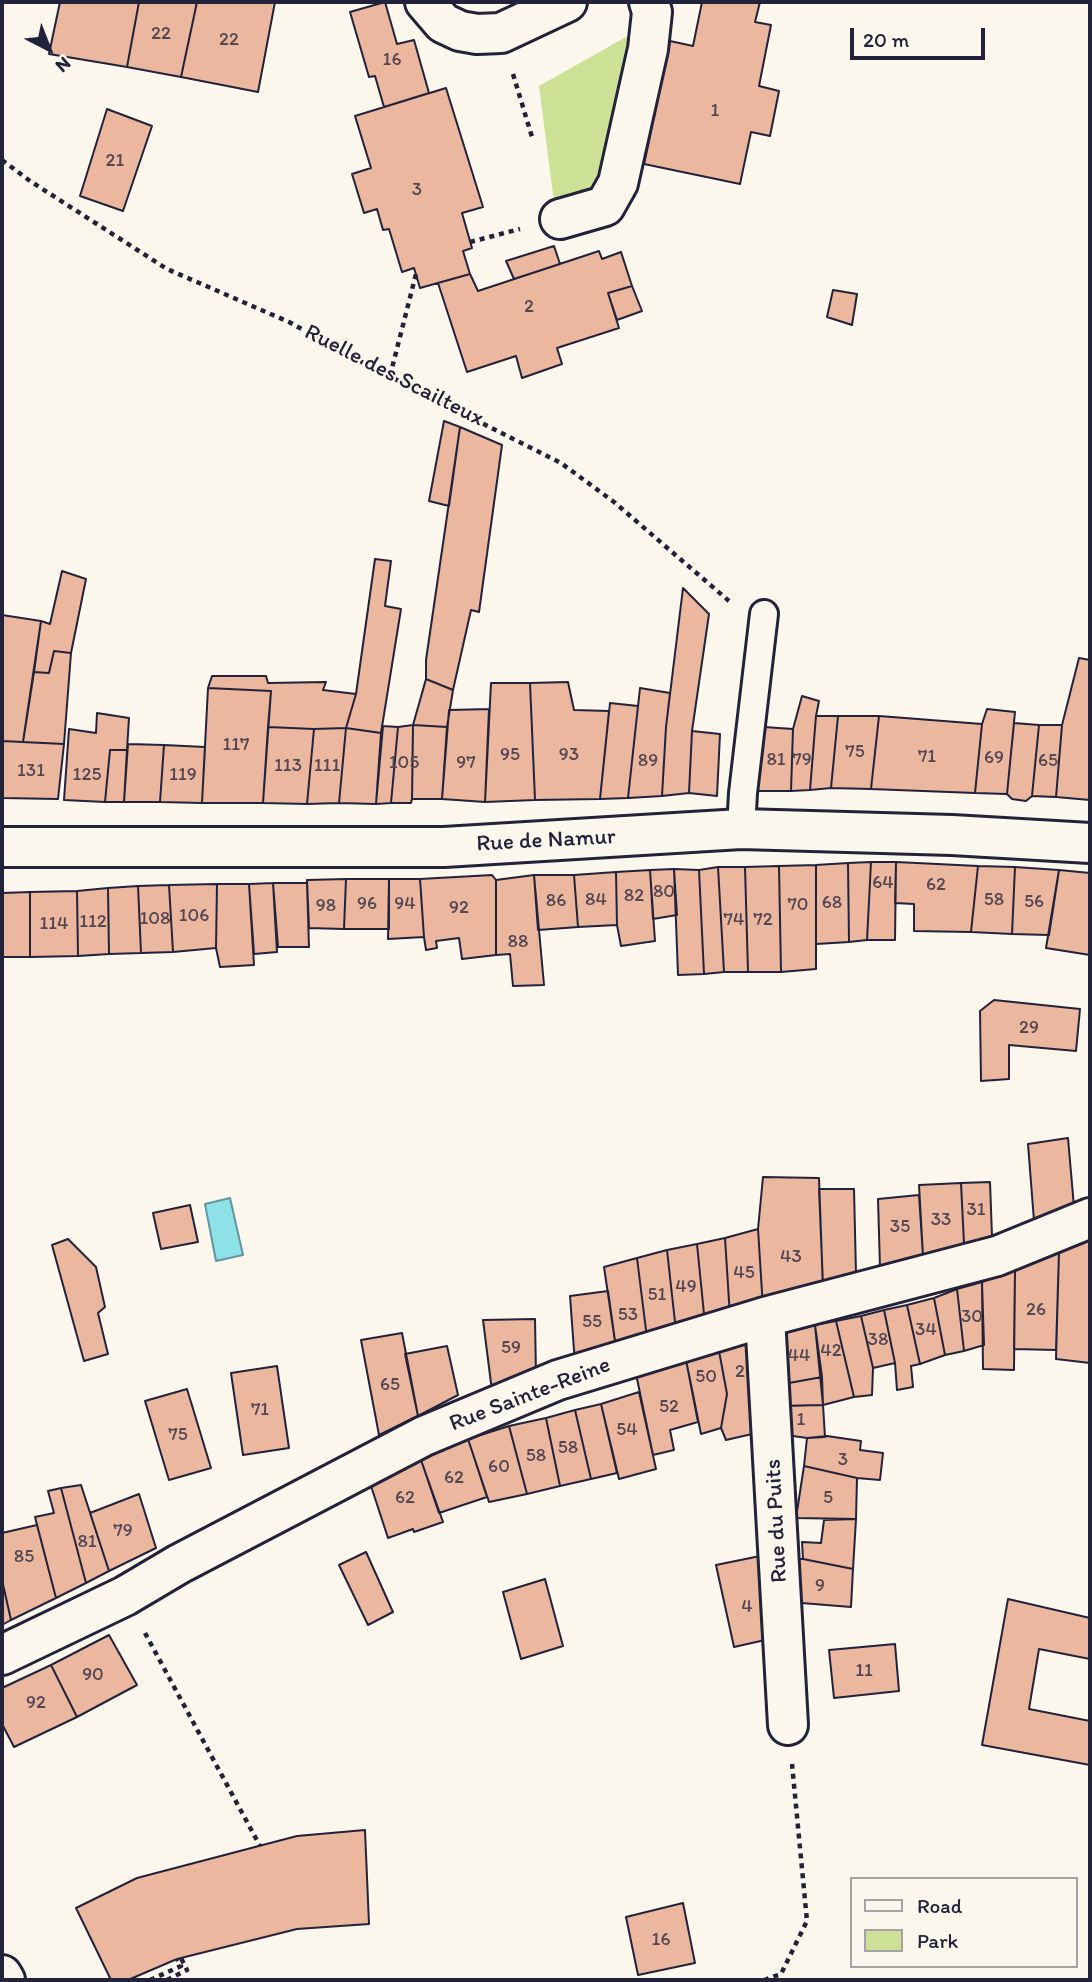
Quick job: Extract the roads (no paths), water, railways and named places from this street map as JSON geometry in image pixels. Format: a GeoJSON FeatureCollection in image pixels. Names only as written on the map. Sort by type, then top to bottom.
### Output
{"type":"FeatureCollection","features":[{"type":"Feature","properties":{"kind":"street"},"geometry":{"type":"LineString","coordinates":[[425,2],[443,23],[460,31],[477,34],[500,33],[567,2]]}},
{"type":"Feature","properties":{"kind":"street"},"geometry":{"type":"LineString","coordinates":[[560,219],[605,206],[618,183],[648,49],[652,12],[649,2]]}},
{"type":"Feature","properties":{"kind":"street","name":"Rue de Namur"},"geometry":{"type":"LineString","coordinates":[[2,847],[443,847],[741,829],[952,835],[1090,843]]}},
{"type":"Feature","properties":{"kind":"street","name":"Rue Sainte-Reine"},"geometry":{"type":"LineString","coordinates":[[2,1655],[125,1595],[424,1436],[558,1380],[765,1317],[997,1256],[1090,1218]]}},
{"type":"Feature","properties":{"kind":"street","name":"Rue du Puits"},"geometry":{"type":"LineString","coordinates":[[765,1317],[788,1725]]}},
{"type":"Feature","properties":{"kind":"street"},"geometry":{"type":"LineString","coordinates":[[2,1975],[5,1980]]}},
{"type":"Feature","properties":{"kind":"lane"},"geometry":{"type":"LineString","coordinates":[[741,829],[763,621]]}},
{"type":"Feature","properties":{"kind":"water"},"geometry":{"type":"Polygon","coordinates":[[[230,1198],[243,1255],[216,1261],[205,1204],[230,1198]]]}}]}
